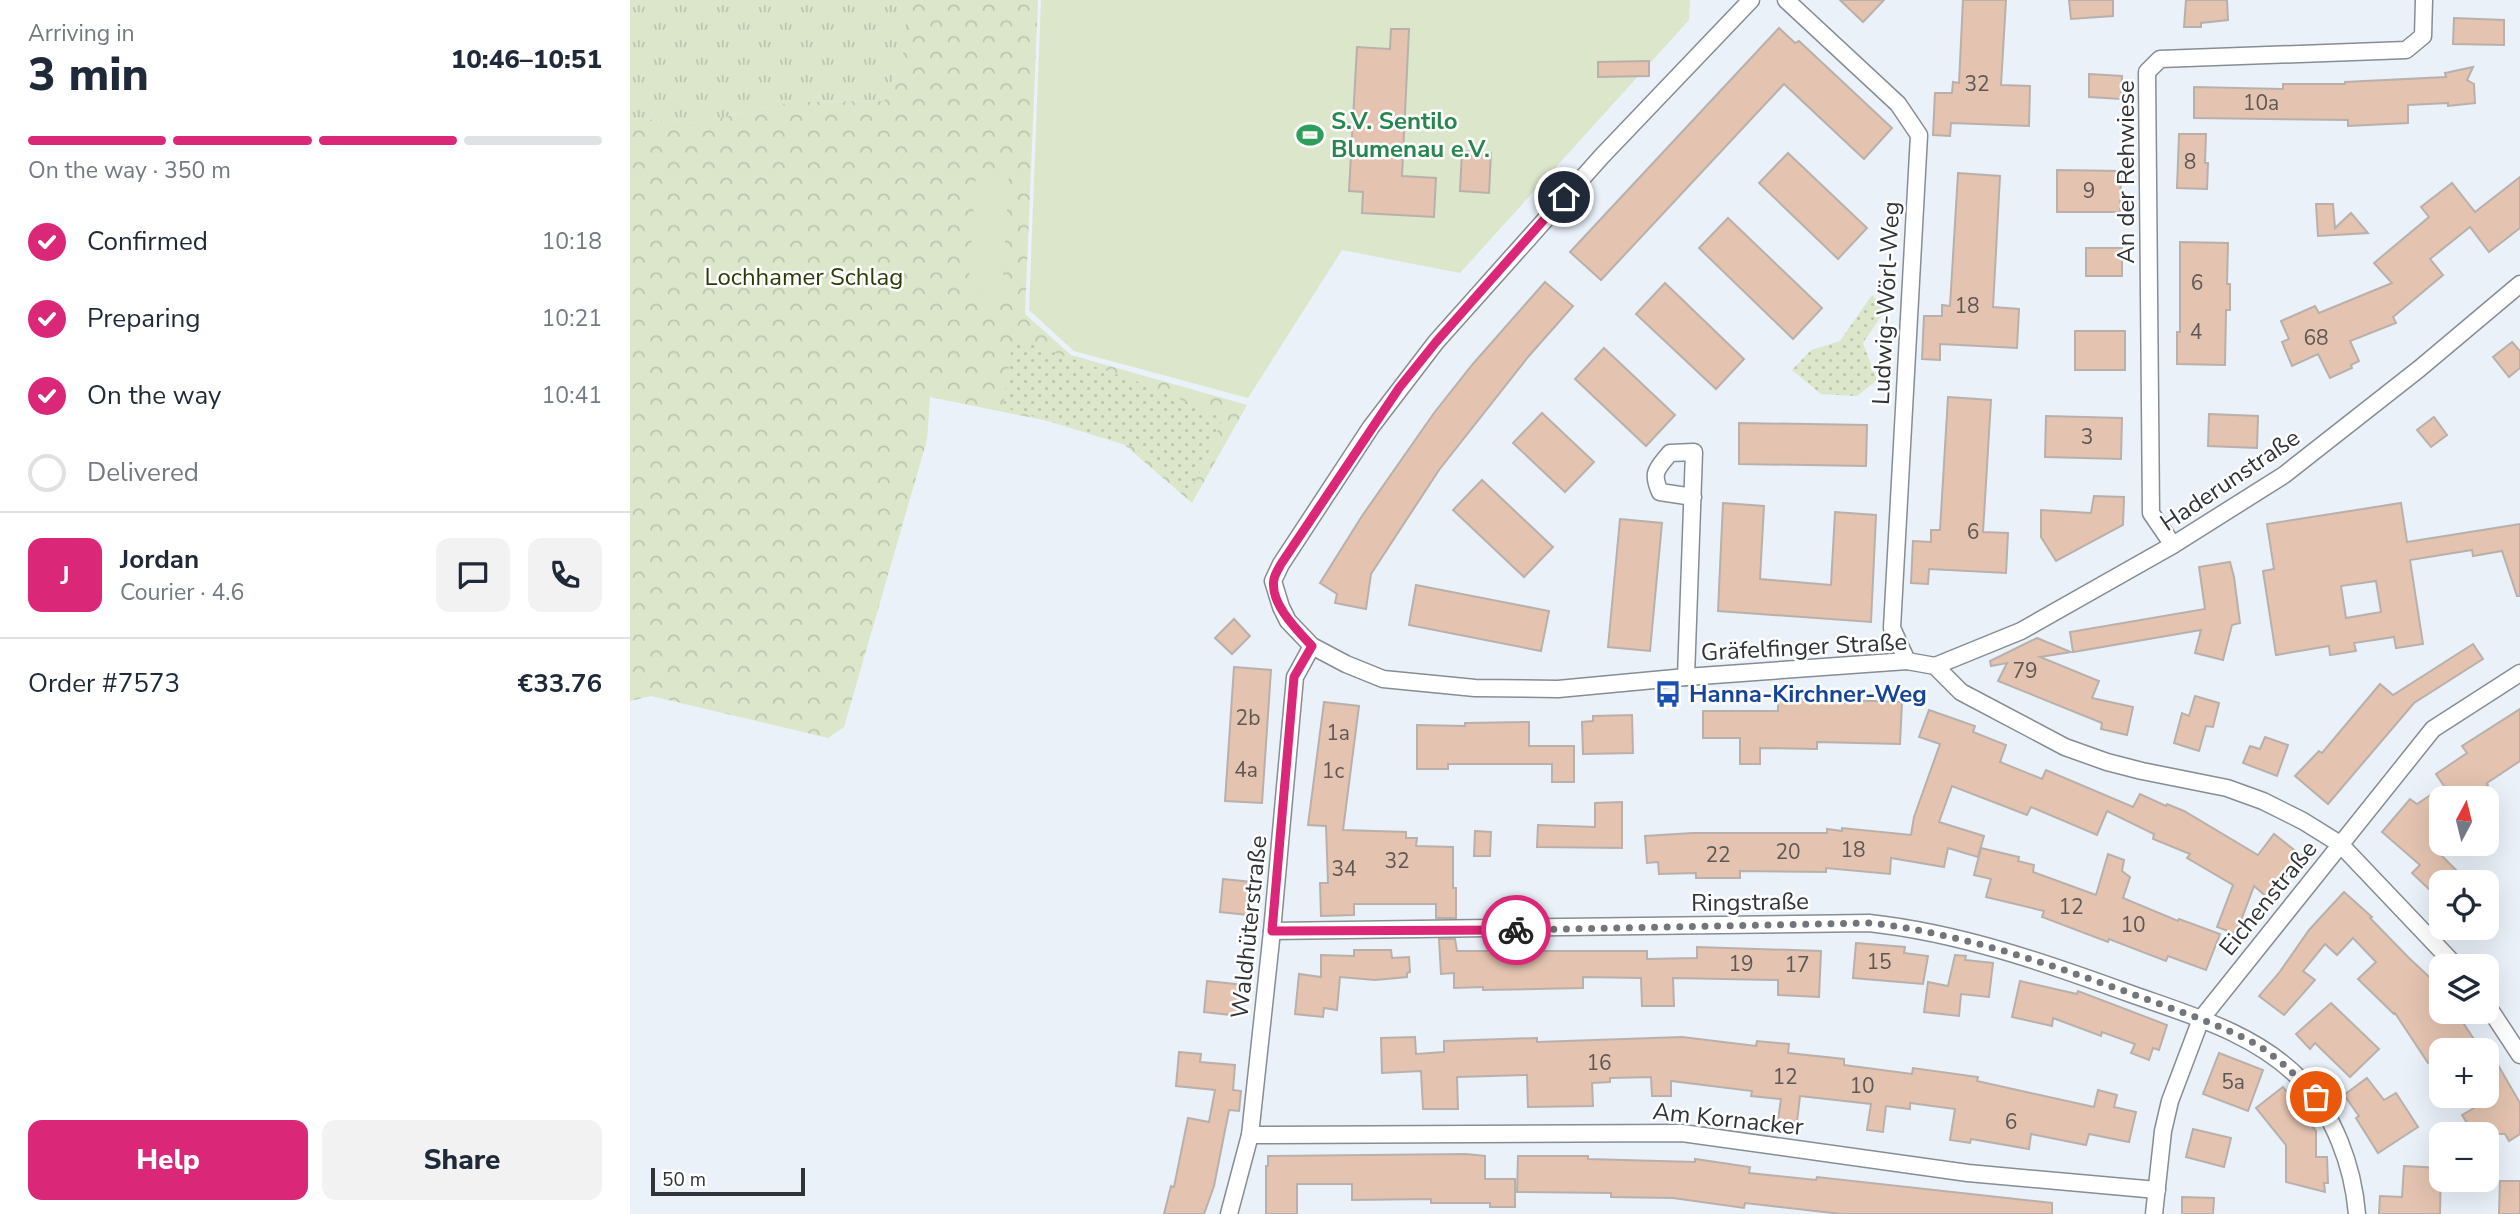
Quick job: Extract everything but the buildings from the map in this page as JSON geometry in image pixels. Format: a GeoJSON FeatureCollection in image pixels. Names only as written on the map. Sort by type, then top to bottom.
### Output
{"type":"FeatureCollection","features":[{"type":"Feature","properties":{"kind":"street","name":"Gräfelfinger Straße"},"geometry":{"type":"LineString","coordinates":[[1751,0],[1602,156],[1436,342],[1371,428],[1281,564],[1273,581],[1288,621],[1312,646],[1383,679],[1475,688],[1558,689],[1907,661],[1934,666],[1961,692],[2065,747],[2142,771],[2227,788],[2293,816],[2340,844],[2445,954]]}},
{"type":"Feature","properties":{"kind":"street","name":"Ludwig-Wörl-Weg"},"geometry":{"type":"LineString","coordinates":[[1786,0],[1898,104],[1919,135],[1892,628],[1907,661]]}},
{"type":"Feature","properties":{"kind":"street","name":"An der Rehwiese"},"geometry":{"type":"LineString","coordinates":[[2173,545],[2151,513],[2147,72],[2160,59],[2406,50],[2423,36],[2424,0]]}},
{"type":"Feature","properties":{"kind":"street","name":"Haderunstraße"},"geometry":{"type":"LineString","coordinates":[[1934,666],[2021,631],[2173,545],[2284,475],[2419,369],[2520,284]]}},
{"type":"Feature","properties":{"kind":"street"},"geometry":{"type":"LineString","coordinates":[[1686,677],[1693,497]]}},
{"type":"Feature","properties":{"kind":"street","name":"Waldhüterstraße"},"geometry":{"type":"LineString","coordinates":[[1229,1214],[1250,1135],[1272,931],[1294,677],[1312,646]]}},
{"type":"Feature","properties":{"kind":"street","name":"Eichenstraße"},"geometry":{"type":"LineString","coordinates":[[2154,1214],[2170,1101],[2201,1019],[2433,729],[2520,673]]}},
{"type":"Feature","properties":{"kind":"street","name":"Ringstraße"},"geometry":{"type":"LineString","coordinates":[[1272,931],[1870,923],[1964,940],[2025,957],[2201,1019],[2252,1042],[2277,1058],[2316,1097],[2339,1141],[2356,1195],[2357,1214]]}},
{"type":"Feature","properties":{"kind":"street"},"geometry":{"type":"LineString","coordinates":[[2499,1022],[2519,1050]]}},
{"type":"Feature","properties":{"kind":"street","name":"Am Kornacker"},"geometry":{"type":"LineString","coordinates":[[1250,1135],[1682,1133],[1968,1173],[2157,1190]]}},
{"type":"Feature","properties":{"kind":"green space"},"geometry":{"type":"Polygon","coordinates":[[[630,0],[895,0],[912,31],[884,101],[791,102],[696,123],[630,118],[630,0]]]}},
{"type":"Feature","properties":{"kind":"green space","name":"Lochhamer Schlag"},"geometry":{"type":"Polygon","coordinates":[[[895,0],[1038,0],[1025,314],[1071,355],[1247,405],[1192,503],[1112,434],[930,397],[927,440],[844,727],[828,738],[651,696],[630,701],[630,118],[696,123],[791,102],[884,101],[912,31],[895,0]]]}},
{"type":"Feature","properties":{"kind":"green space","name":"S.V. Sentilo Blumenau e.V."},"geometry":{"type":"Polygon","coordinates":[[[1041,0],[1690,0],[1689,20],[1460,273],[1342,250],[1248,398],[1074,351],[1029,310],[1041,0]]]}},
{"type":"Feature","properties":{"kind":"green space"},"geometry":{"type":"Polygon","coordinates":[[[976,172],[1009,174],[1002,295],[968,293],[976,172]]]}},
{"type":"Feature","properties":{"kind":"green space"},"geometry":{"type":"Polygon","coordinates":[[[1872,295],[1886,309],[1863,343],[1877,380],[1857,396],[1821,394],[1792,370],[1811,350],[1840,341],[1872,295]]]}},
{"type":"Feature","properties":{"kind":"green space"},"geometry":{"type":"Polygon","coordinates":[[[1013,338],[1147,385],[1223,418],[1199,474],[1188,491],[1135,448],[1003,407],[1013,338]]]}},
{"type":"Feature","properties":{"kind":"way so far"},"geometry":{"type":"LineString","coordinates":[[1516,930],[1804,923],[1870,923],[1898,926],[1964,940],[2050,964],[2201,1019],[2252,1042],[2277,1058],[2301,1079],[2316,1097]]}},
{"type":"Feature","properties":{"kind":"place","name":"S.V. Sentilo Blumenau e.V."},"geometry":{"type":"Point","coordinates":[1310,135]}},
{"type":"Feature","properties":{"kind":"place","name":"Hanna-Kirchner-Weg"},"geometry":{"type":"Point","coordinates":[1668,694]}},
{"type":"Feature","properties":{"kind":"route"},"geometry":{"type":"LineString","coordinates":[[1516,930],[1272,931],[1294,677],[1312,646],[1288,621],[1273,581],[1281,564],[1399,388],[1564,197]]}}]}
